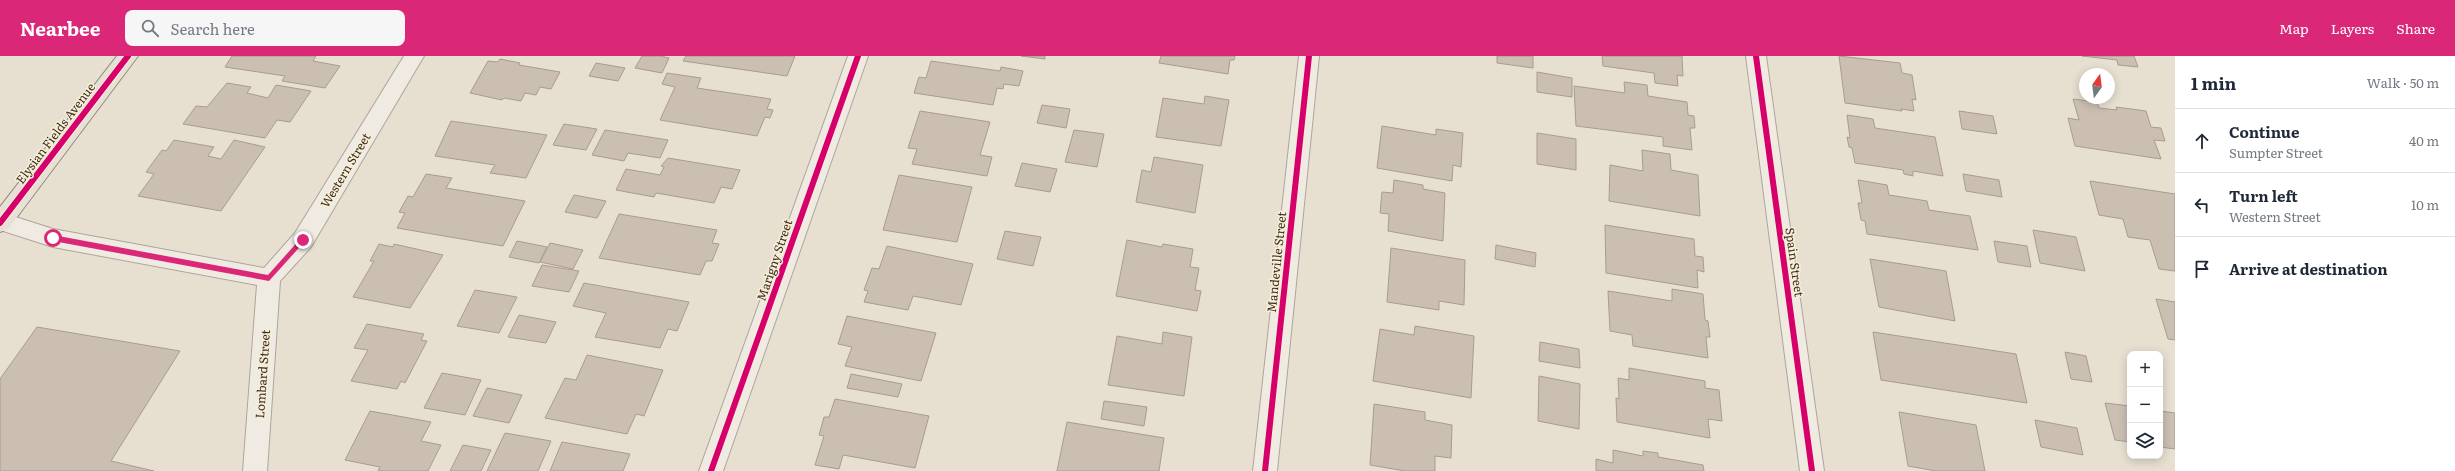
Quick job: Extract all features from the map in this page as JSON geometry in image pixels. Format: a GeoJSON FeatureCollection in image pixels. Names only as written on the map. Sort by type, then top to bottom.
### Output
{"type":"FeatureCollection","features":[{"type":"Feature","properties":{"kind":"main road","name":"Elysian Fields Avenue"},"geometry":{"type":"LineString","coordinates":[[1,222],[128,56]]}},
{"type":"Feature","properties":{"kind":"street","name":"Western Street"},"geometry":{"type":"LineString","coordinates":[[269,278],[303,240],[414,56]]}},
{"type":"Feature","properties":{"kind":"street","name":"Marigny Street"},"geometry":{"type":"LineString","coordinates":[[711,471],[858,56]]}},
{"type":"Feature","properties":{"kind":"street","name":"Mandeville Street"},"geometry":{"type":"LineString","coordinates":[[1265,471],[1309,56]]}},
{"type":"Feature","properties":{"kind":"street","name":"Spain Street"},"geometry":{"type":"LineString","coordinates":[[1756,56],[1812,471]]}},
{"type":"Feature","properties":{"kind":"street"},"geometry":{"type":"LineString","coordinates":[[1,222],[53,238],[269,278]]}},
{"type":"Feature","properties":{"kind":"street","name":"Lombard Street"},"geometry":{"type":"LineString","coordinates":[[255,471],[269,278]]}},
{"type":"Feature","properties":{"kind":"building"},"geometry":{"type":"Polygon","coordinates":[[[232,56],[316,56],[313,61],[340,66],[325,88],[282,81],[285,76],[225,67],[232,56]]]}},
{"type":"Feature","properties":{"kind":"building"},"geometry":{"type":"Polygon","coordinates":[[[642,56],[661,56],[669,58],[662,73],[635,68],[642,56]]]}},
{"type":"Feature","properties":{"kind":"building"},"geometry":{"type":"Polygon","coordinates":[[[686,56],[795,56],[787,76],[683,61],[686,56]]]}},
{"type":"Feature","properties":{"kind":"building"},"geometry":{"type":"Polygon","coordinates":[[[1021,56],[1045,56],[1045,59],[1021,56]]]}},
{"type":"Feature","properties":{"kind":"building"},"geometry":{"type":"Polygon","coordinates":[[[1161,56],[1235,56],[1234,60],[1230,60],[1228,74],[1159,63],[1161,56]]]}},
{"type":"Feature","properties":{"kind":"building"},"geometry":{"type":"Polygon","coordinates":[[[1497,56],[1533,56],[1533,68],[1497,63],[1497,56]]]}},
{"type":"Feature","properties":{"kind":"building"},"geometry":{"type":"Polygon","coordinates":[[[1602,56],[1682,56],[1683,76],[1677,75],[1678,86],[1655,83],[1654,73],[1603,66],[1602,56]]]}},
{"type":"Feature","properties":{"kind":"building"},"geometry":{"type":"Polygon","coordinates":[[[1839,56],[1900,63],[1902,73],[1912,75],[1916,100],[1912,99],[1914,111],[1901,109],[1902,111],[1845,103],[1839,56]]]}},
{"type":"Feature","properties":{"kind":"building"},"geometry":{"type":"Polygon","coordinates":[[[2082,56],[2134,56],[2138,67],[2118,65],[2117,60],[2082,56]]]}},
{"type":"Feature","properties":{"kind":"building"},"geometry":{"type":"Polygon","coordinates":[[[500,59],[520,63],[519,65],[560,72],[551,89],[540,87],[536,95],[525,93],[521,101],[504,98],[502,100],[470,93],[488,61],[498,62],[500,59]]]}},
{"type":"Feature","properties":{"kind":"building"},"geometry":{"type":"Polygon","coordinates":[[[931,61],[1000,71],[1001,67],[1023,71],[1019,86],[1004,84],[1003,89],[997,88],[993,105],[914,93],[919,77],[926,78],[931,61]]]}},
{"type":"Feature","properties":{"kind":"building"},"geometry":{"type":"Polygon","coordinates":[[[596,63],[625,68],[618,81],[589,76],[596,63]]]}},
{"type":"Feature","properties":{"kind":"building"},"geometry":{"type":"Polygon","coordinates":[[[1537,72],[1572,78],[1572,97],[1537,92],[1537,72]]]}},
{"type":"Feature","properties":{"kind":"building"},"geometry":{"type":"Polygon","coordinates":[[[667,73],[701,78],[697,88],[771,99],[767,109],[773,110],[770,118],[765,117],[757,136],[660,120],[675,87],[662,84],[667,73]]]}},
{"type":"Feature","properties":{"kind":"building"},"geometry":{"type":"Polygon","coordinates":[[[1624,82],[1647,85],[1648,96],[1687,102],[1688,115],[1694,116],[1695,128],[1690,128],[1692,150],[1663,146],[1663,137],[1576,126],[1574,86],[1625,93],[1624,82]]]}},
{"type":"Feature","properties":{"kind":"building"},"geometry":{"type":"Polygon","coordinates":[[[227,83],[251,87],[247,93],[268,98],[276,85],[311,91],[290,122],[277,120],[265,138],[183,124],[196,106],[207,107],[227,83]]]}},
{"type":"Feature","properties":{"kind":"building"},"geometry":{"type":"Polygon","coordinates":[[[1205,96],[1229,100],[1221,146],[1156,137],[1163,98],[1204,104],[1205,96]]]}},
{"type":"Feature","properties":{"kind":"building"},"geometry":{"type":"Polygon","coordinates":[[[2073,99],[2079,100],[2079,104],[2098,104],[2099,108],[2117,110],[2116,107],[2146,111],[2151,127],[2161,128],[2165,141],[2154,140],[2161,159],[2075,146],[2068,118],[2079,120],[2073,99]]]}},
{"type":"Feature","properties":{"kind":"building"},"geometry":{"type":"Polygon","coordinates":[[[1042,105],[1070,109],[1066,128],[1037,123],[1042,105]]]}},
{"type":"Feature","properties":{"kind":"building"},"geometry":{"type":"Polygon","coordinates":[[[920,111],[990,122],[980,155],[992,157],[987,176],[912,164],[917,149],[908,148],[920,111]]]}},
{"type":"Feature","properties":{"kind":"building"},"geometry":{"type":"Polygon","coordinates":[[[1959,111],[1993,116],[1997,134],[1962,129],[1959,111]]]}},
{"type":"Feature","properties":{"kind":"building"},"geometry":{"type":"Polygon","coordinates":[[[1847,115],[1873,119],[1875,128],[1935,137],[1943,176],[1913,171],[1913,176],[1904,174],[1903,170],[1855,163],[1852,148],[1849,147],[1847,137],[1850,138],[1847,115]]]}},
{"type":"Feature","properties":{"kind":"building"},"geometry":{"type":"Polygon","coordinates":[[[451,121],[547,135],[526,178],[490,173],[495,165],[435,156],[451,121]]]}},
{"type":"Feature","properties":{"kind":"building"},"geometry":{"type":"Polygon","coordinates":[[[564,124],[597,129],[586,150],[553,145],[564,124]]]}},
{"type":"Feature","properties":{"kind":"building"},"geometry":{"type":"Polygon","coordinates":[[[1382,126],[1436,135],[1436,129],[1463,133],[1461,167],[1453,165],[1452,181],[1377,168],[1382,126]]]}},
{"type":"Feature","properties":{"kind":"building"},"geometry":{"type":"Polygon","coordinates":[[[605,130],[668,140],[660,158],[628,153],[624,161],[592,155],[605,130]]]}},
{"type":"Feature","properties":{"kind":"building"},"geometry":{"type":"Polygon","coordinates":[[[1074,130],[1104,134],[1097,167],[1065,162],[1074,130]]]}},
{"type":"Feature","properties":{"kind":"building"},"geometry":{"type":"Polygon","coordinates":[[[1537,133],[1576,139],[1576,170],[1537,164],[1537,133]]]}},
{"type":"Feature","properties":{"kind":"building"},"geometry":{"type":"Polygon","coordinates":[[[174,140],[214,147],[208,156],[221,159],[234,140],[265,147],[221,211],[138,196],[154,174],[146,172],[162,150],[166,151],[174,140]]]}},
{"type":"Feature","properties":{"kind":"building"},"geometry":{"type":"Polygon","coordinates":[[[1642,150],[1670,154],[1671,170],[1698,175],[1700,216],[1609,201],[1610,165],[1643,171],[1642,150]]]}},
{"type":"Feature","properties":{"kind":"building"},"geometry":{"type":"Polygon","coordinates":[[[1154,157],[1203,165],[1195,213],[1136,202],[1142,170],[1151,172],[1154,157]]]}},
{"type":"Feature","properties":{"kind":"building"},"geometry":{"type":"Polygon","coordinates":[[[668,158],[740,170],[732,189],[721,187],[714,203],[656,193],[654,197],[616,190],[626,169],[660,175],[664,167],[661,166],[668,158]]]}},
{"type":"Feature","properties":{"kind":"building"},"geometry":{"type":"Polygon","coordinates":[[[1022,163],[1057,169],[1050,192],[1015,186],[1022,163]]]}},
{"type":"Feature","properties":{"kind":"building"},"geometry":{"type":"Polygon","coordinates":[[[426,174],[452,178],[446,188],[525,201],[503,246],[397,228],[405,213],[399,212],[408,196],[413,197],[426,174]]]}},
{"type":"Feature","properties":{"kind":"building"},"geometry":{"type":"Polygon","coordinates":[[[1963,174],[1999,180],[2002,197],[1966,191],[1963,174]]]}},
{"type":"Feature","properties":{"kind":"building"},"geometry":{"type":"Polygon","coordinates":[[[899,175],[972,187],[957,242],[883,230],[899,175]]]}},
{"type":"Feature","properties":{"kind":"building"},"geometry":{"type":"Polygon","coordinates":[[[1394,180],[1423,185],[1423,189],[1445,193],[1443,241],[1388,231],[1389,214],[1380,213],[1382,192],[1393,193],[1394,180]]]}},
{"type":"Feature","properties":{"kind":"building"},"geometry":{"type":"Polygon","coordinates":[[[1858,180],[1887,185],[1889,195],[1927,201],[1929,210],[1970,216],[1978,250],[1867,234],[1865,221],[1861,220],[1858,203],[1862,203],[1858,180]]]}},
{"type":"Feature","properties":{"kind":"building"},"geometry":{"type":"Polygon","coordinates":[[[2090,181],[2175,194],[2175,271],[2159,269],[2150,240],[2128,237],[2123,219],[2099,215],[2090,181]]]}},
{"type":"Feature","properties":{"kind":"building"},"geometry":{"type":"Polygon","coordinates":[[[574,195],[606,201],[597,218],[565,212],[574,195]]]}},
{"type":"Feature","properties":{"kind":"building"},"geometry":{"type":"Polygon","coordinates":[[[619,214],[717,230],[712,243],[719,244],[712,261],[706,261],[700,275],[599,258],[619,214]]]}},
{"type":"Feature","properties":{"kind":"building"},"geometry":{"type":"Polygon","coordinates":[[[1605,225],[1694,239],[1695,256],[1703,257],[1704,272],[1697,270],[1698,288],[1606,273],[1605,225]]]}},
{"type":"Feature","properties":{"kind":"building"},"geometry":{"type":"Polygon","coordinates":[[[2033,230],[2076,237],[2085,271],[2040,263],[2033,230]]]}},
{"type":"Feature","properties":{"kind":"building"},"geometry":{"type":"Polygon","coordinates":[[[1005,231],[1041,237],[1033,266],[997,259],[1005,231]]]}},
{"type":"Feature","properties":{"kind":"building"},"geometry":{"type":"Polygon","coordinates":[[[1127,240],[1162,247],[1163,244],[1193,249],[1190,267],[1199,268],[1195,290],[1201,291],[1197,311],[1116,296],[1127,240]]]}},
{"type":"Feature","properties":{"kind":"building"},"geometry":{"type":"Polygon","coordinates":[[[517,241],[547,247],[539,263],[509,257],[517,241]]]}},
{"type":"Feature","properties":{"kind":"building"},"geometry":{"type":"Polygon","coordinates":[[[1994,241],[2027,246],[2031,267],[1998,262],[1994,241]]]}},
{"type":"Feature","properties":{"kind":"building"},"geometry":{"type":"Polygon","coordinates":[[[550,243],[583,250],[573,269],[540,262],[550,243]]]}},
{"type":"Feature","properties":{"kind":"building"},"geometry":{"type":"Polygon","coordinates":[[[379,244],[393,247],[394,244],[443,255],[410,308],[353,297],[374,261],[370,261],[379,244]]]}},
{"type":"Feature","properties":{"kind":"building"},"geometry":{"type":"Polygon","coordinates":[[[1496,245],[1536,253],[1535,267],[1495,259],[1496,245]]]}},
{"type":"Feature","properties":{"kind":"building"},"geometry":{"type":"Polygon","coordinates":[[[887,246],[973,264],[961,305],[913,296],[908,310],[864,302],[868,291],[864,290],[872,268],[879,269],[887,246]]]}},
{"type":"Feature","properties":{"kind":"building"},"geometry":{"type":"Polygon","coordinates":[[[1391,248],[1465,260],[1464,305],[1439,301],[1439,310],[1387,302],[1391,248]]]}},
{"type":"Feature","properties":{"kind":"building"},"geometry":{"type":"Polygon","coordinates":[[[1870,259],[1946,271],[1955,321],[1879,307],[1870,259]]]}},
{"type":"Feature","properties":{"kind":"building"},"geometry":{"type":"Polygon","coordinates":[[[542,265],[579,271],[569,292],[532,286],[542,265]]]}},
{"type":"Feature","properties":{"kind":"building"},"geometry":{"type":"Polygon","coordinates":[[[584,283],[689,302],[677,331],[668,329],[660,348],[595,337],[606,313],[573,306],[584,283]]]}},
{"type":"Feature","properties":{"kind":"building"},"geometry":{"type":"Polygon","coordinates":[[[1672,289],[1703,294],[1705,320],[1708,321],[1710,337],[1706,337],[1708,358],[1633,346],[1632,335],[1610,331],[1608,291],[1672,301],[1672,289]]]}},
{"type":"Feature","properties":{"kind":"building"},"geometry":{"type":"Polygon","coordinates":[[[475,290],[517,297],[499,333],[457,326],[475,290]]]}},
{"type":"Feature","properties":{"kind":"building"},"geometry":{"type":"Polygon","coordinates":[[[2156,299],[2175,302],[2175,340],[2168,339],[2156,299]]]}},
{"type":"Feature","properties":{"kind":"building"},"geometry":{"type":"Polygon","coordinates":[[[519,315],[556,322],[546,343],[508,337],[519,315]]]}},
{"type":"Feature","properties":{"kind":"building"},"geometry":{"type":"Polygon","coordinates":[[[847,316],[936,333],[921,381],[845,366],[852,347],[838,344],[847,316]]]}},
{"type":"Feature","properties":{"kind":"building"},"geometry":{"type":"Polygon","coordinates":[[[367,324],[424,334],[421,340],[427,341],[405,383],[401,381],[397,389],[351,381],[368,350],[354,348],[367,324]]]}},
{"type":"Feature","properties":{"kind":"building"},"geometry":{"type":"Polygon","coordinates":[[[1415,326],[1474,336],[1471,398],[1373,381],[1380,329],[1414,335],[1415,326]]]}},
{"type":"Feature","properties":{"kind":"building"},"geometry":{"type":"Polygon","coordinates":[[[37,327],[180,351],[111,461],[154,471],[0,471],[0,379],[37,327]]]}},
{"type":"Feature","properties":{"kind":"building"},"geometry":{"type":"Polygon","coordinates":[[[1163,332],[1192,337],[1184,396],[1108,385],[1117,336],[1162,344],[1163,332]]]}},
{"type":"Feature","properties":{"kind":"building"},"geometry":{"type":"Polygon","coordinates":[[[1873,332],[2016,354],[2027,403],[1881,380],[1873,332]]]}},
{"type":"Feature","properties":{"kind":"building"},"geometry":{"type":"Polygon","coordinates":[[[1540,342],[1579,349],[1580,368],[1539,361],[1540,342]]]}},
{"type":"Feature","properties":{"kind":"building"},"geometry":{"type":"Polygon","coordinates":[[[2065,352],[2086,356],[2092,382],[2071,379],[2065,352]]]}},
{"type":"Feature","properties":{"kind":"building"},"geometry":{"type":"Polygon","coordinates":[[[587,355],[663,370],[644,416],[636,414],[627,434],[545,418],[565,378],[576,380],[587,355]]]}},
{"type":"Feature","properties":{"kind":"building"},"geometry":{"type":"Polygon","coordinates":[[[1629,368],[1705,381],[1705,388],[1719,390],[1722,421],[1708,419],[1710,438],[1617,422],[1616,398],[1619,399],[1618,378],[1629,380],[1629,368]]]}},
{"type":"Feature","properties":{"kind":"building"},"geometry":{"type":"Polygon","coordinates":[[[442,373],[481,380],[465,415],[424,408],[442,373]]]}},
{"type":"Feature","properties":{"kind":"building"},"geometry":{"type":"Polygon","coordinates":[[[851,374],[902,384],[898,397],[847,388],[851,374]]]}},
{"type":"Feature","properties":{"kind":"building"},"geometry":{"type":"Polygon","coordinates":[[[1539,376],[1580,384],[1579,429],[1538,421],[1539,376]]]}},
{"type":"Feature","properties":{"kind":"building"},"geometry":{"type":"Polygon","coordinates":[[[487,388],[522,395],[509,423],[473,416],[487,388]]]}},
{"type":"Feature","properties":{"kind":"building"},"geometry":{"type":"Polygon","coordinates":[[[835,399],[929,416],[915,468],[843,455],[839,469],[815,465],[824,436],[819,435],[824,417],[829,417],[835,399]]]}},
{"type":"Feature","properties":{"kind":"building"},"geometry":{"type":"Polygon","coordinates":[[[1104,401],[1147,407],[1144,426],[1101,419],[1104,401]]]}},
{"type":"Feature","properties":{"kind":"building"},"geometry":{"type":"Polygon","coordinates":[[[2105,403],[2127,406],[2127,442],[2115,440],[2105,403]]]}},
{"type":"Feature","properties":{"kind":"building"},"geometry":{"type":"Polygon","coordinates":[[[1374,404],[1425,412],[1425,420],[1452,425],[1451,458],[1435,456],[1435,471],[1405,471],[1370,465],[1374,404]]]}},
{"type":"Feature","properties":{"kind":"building"},"geometry":{"type":"Polygon","coordinates":[[[370,411],[431,422],[421,441],[441,445],[428,471],[378,471],[380,467],[345,460],[370,411]]]}},
{"type":"Feature","properties":{"kind":"building"},"geometry":{"type":"Polygon","coordinates":[[[2163,411],[2175,413],[2175,449],[2163,447],[2163,411]]]}},
{"type":"Feature","properties":{"kind":"building"},"geometry":{"type":"Polygon","coordinates":[[[1899,412],[1976,425],[1985,471],[1936,471],[1908,466],[1899,412]]]}},
{"type":"Feature","properties":{"kind":"building"},"geometry":{"type":"Polygon","coordinates":[[[2035,420],[2077,428],[2083,455],[2041,447],[2035,420]]]}},
{"type":"Feature","properties":{"kind":"building"},"geometry":{"type":"Polygon","coordinates":[[[1067,422],[1164,438],[1159,471],[1057,471],[1067,422]]]}},
{"type":"Feature","properties":{"kind":"building"},"geometry":{"type":"Polygon","coordinates":[[[505,433],[551,441],[538,471],[487,471],[505,433]]]}},
{"type":"Feature","properties":{"kind":"building"},"geometry":{"type":"Polygon","coordinates":[[[562,442],[630,454],[623,471],[550,471],[562,442]]]}},
{"type":"Feature","properties":{"kind":"building"},"geometry":{"type":"Polygon","coordinates":[[[463,445],[491,450],[481,471],[450,471],[463,445]]]}},
{"type":"Feature","properties":{"kind":"building"},"geometry":{"type":"Polygon","coordinates":[[[1613,450],[1643,456],[1643,451],[1658,453],[1658,457],[1703,465],[1704,471],[1596,471],[1596,459],[1613,463],[1613,450]]]}},
{"type":"Feature","properties":{"kind":"cycle path"},"geometry":{"type":"LineString","coordinates":[[0,223],[128,56]]}},
{"type":"Feature","properties":{"kind":"cycle path"},"geometry":{"type":"LineString","coordinates":[[711,471],[858,56]]}},
{"type":"Feature","properties":{"kind":"cycle path"},"geometry":{"type":"LineString","coordinates":[[1265,471],[1309,56]]}},
{"type":"Feature","properties":{"kind":"cycle path"},"geometry":{"type":"LineString","coordinates":[[1756,56],[1812,471]]}},
{"type":"Feature","properties":{"kind":"route"},"geometry":{"type":"LineString","coordinates":[[53,238],[269,278],[303,240]]}}]}
